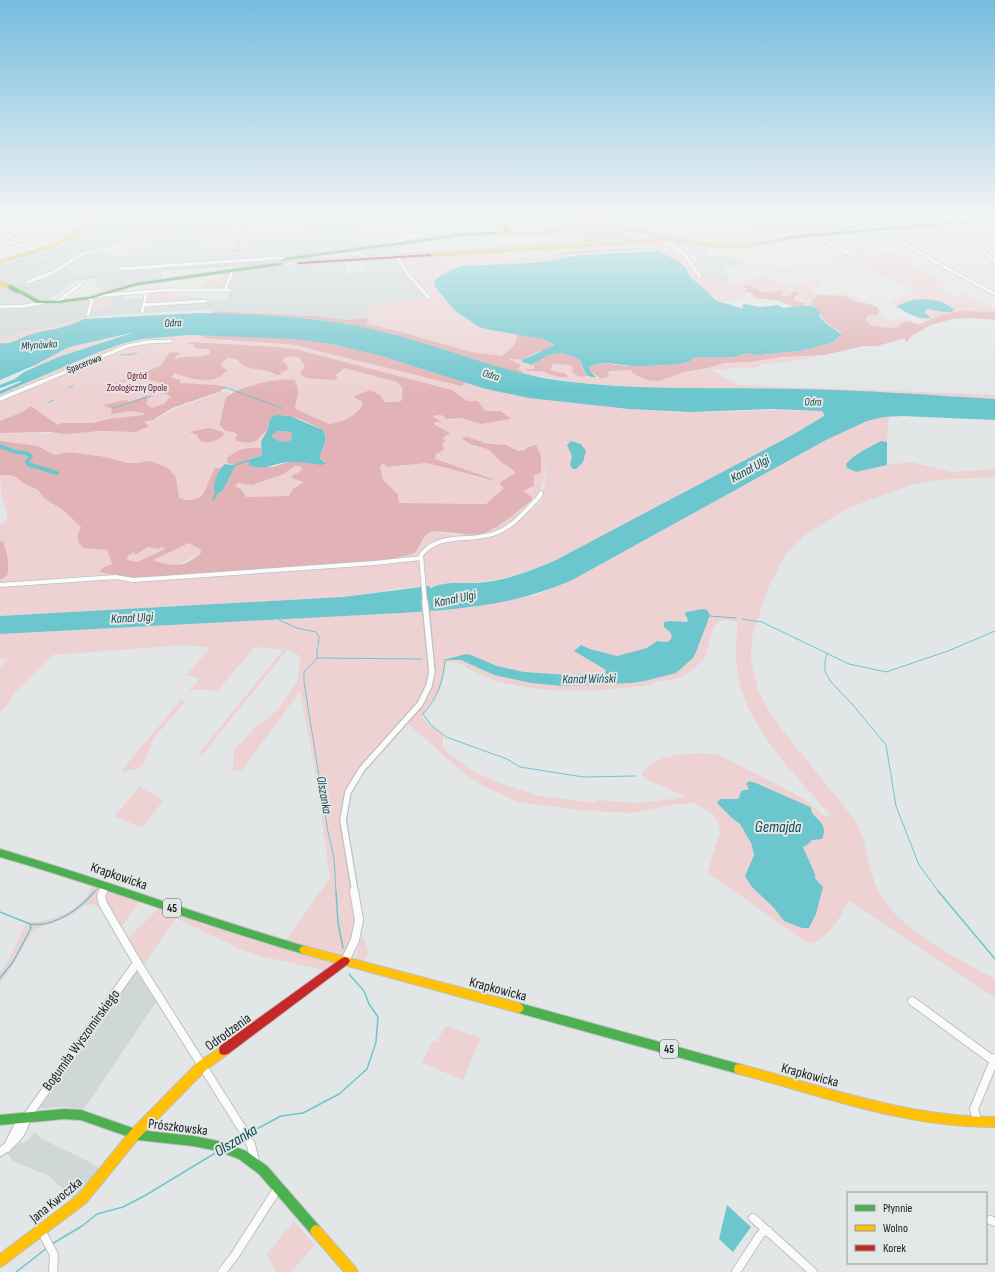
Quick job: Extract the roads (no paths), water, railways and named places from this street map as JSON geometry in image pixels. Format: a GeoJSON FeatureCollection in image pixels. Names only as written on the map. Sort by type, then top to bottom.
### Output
{"type":"FeatureCollection","features":[{"type":"Feature","properties":{"kind":"main road"},"geometry":{"type":"LineString","coordinates":[[0,282],[37,303],[79,300],[104,295],[137,284],[203,274]]}},
{"type":"Feature","properties":{"kind":"main road","name":"Krapkowicka"},"geometry":{"type":"LineString","coordinates":[[0,853],[37,863],[211,921],[345,961],[860,1102],[934,1119],[978,1123],[995,1122]]}},
{"type":"Feature","properties":{"kind":"main road","name":"Odrodzenia"},"geometry":{"type":"LineString","coordinates":[[135,1134],[202,1066],[345,961]]}},
{"type":"Feature","properties":{"kind":"main road","name":"Prószkowska"},"geometry":{"type":"LineString","coordinates":[[0,1120],[80,1115],[93,1118],[135,1134],[197,1141],[222,1146],[229,1149],[255,1162],[279,1187],[352,1272]]}},
{"type":"Feature","properties":{"kind":"main road","name":"Jana Kwoczka"},"geometry":{"type":"LineString","coordinates":[[0,1261],[82,1199],[135,1134]]}},
{"type":"Feature","properties":{"kind":"street"},"geometry":{"type":"LineString","coordinates":[[28,282],[48,274]]}},
{"type":"Feature","properties":{"kind":"street"},"geometry":{"type":"LineString","coordinates":[[225,290],[231,274]]}},
{"type":"Feature","properties":{"kind":"street"},"geometry":{"type":"LineString","coordinates":[[408,274],[429,298]]}},
{"type":"Feature","properties":{"kind":"street"},"geometry":{"type":"LineString","coordinates":[[958,274],[995,294]]}},
{"type":"Feature","properties":{"kind":"street"},"geometry":{"type":"LineString","coordinates":[[57,302],[81,284]]}},
{"type":"Feature","properties":{"kind":"street"},"geometry":{"type":"LineString","coordinates":[[104,295],[182,289],[230,290]]}},
{"type":"Feature","properties":{"kind":"street"},"geometry":{"type":"LineString","coordinates":[[142,312],[147,291]]}},
{"type":"Feature","properties":{"kind":"street"},"geometry":{"type":"LineString","coordinates":[[88,315],[92,297]]}},
{"type":"Feature","properties":{"kind":"street"},"geometry":{"type":"LineString","coordinates":[[144,305],[206,301]]}},
{"type":"Feature","properties":{"kind":"street"},"geometry":{"type":"LineString","coordinates":[[0,307],[37,303]]}},
{"type":"Feature","properties":{"kind":"street","name":"Spacerowa"},"geometry":{"type":"LineString","coordinates":[[0,399],[127,346],[152,341],[171,341]]}},
{"type":"Feature","properties":{"kind":"street"},"geometry":{"type":"LineString","coordinates":[[345,961],[355,940],[359,920],[343,820],[348,792],[353,780],[362,768],[423,699],[429,686],[432,672],[421,558],[426,548],[436,542],[480,537],[503,530],[520,516],[541,493]]}},
{"type":"Feature","properties":{"kind":"street"},"geometry":{"type":"LineString","coordinates":[[0,585],[116,577],[133,580],[149,580],[375,563],[421,558]]}},
{"type":"Feature","properties":{"kind":"street"},"geometry":{"type":"LineString","coordinates":[[106,886],[101,893],[101,899],[137,963],[245,1134],[254,1153],[255,1162]]}},
{"type":"Feature","properties":{"kind":"street","name":"Bogumiła Wyszomirskiego"},"geometry":{"type":"LineString","coordinates":[[3,1150],[23,1130],[26,1125],[26,1118],[137,963]]}},
{"type":"Feature","properties":{"kind":"street"},"geometry":{"type":"LineString","coordinates":[[912,1001],[994,1059],[977,1098],[974,1109],[978,1123]]}},
{"type":"Feature","properties":{"kind":"street"},"geometry":{"type":"LineString","coordinates":[[222,1272],[235,1255],[279,1187]]}},
{"type":"Feature","properties":{"kind":"street"},"geometry":{"type":"LineString","coordinates":[[752,1218],[813,1272]]}},
{"type":"Feature","properties":{"kind":"street"},"geometry":{"type":"LineString","coordinates":[[40,1230],[54,1255],[53,1272]]}},
{"type":"Feature","properties":{"kind":"street"},"geometry":{"type":"LineString","coordinates":[[736,1272],[760,1236],[764,1232],[768,1232]]}},
{"type":"Feature","properties":{"kind":"water"},"geometry":{"type":"Polygon","coordinates":[[[444,274],[689,274],[715,300],[740,308],[743,308],[742,305],[744,304],[760,307],[778,305],[783,308],[803,306],[814,307],[820,312],[819,316],[826,323],[842,335],[831,343],[800,351],[758,355],[748,353],[733,357],[695,357],[691,361],[665,365],[637,366],[599,363],[589,367],[590,371],[596,377],[592,377],[585,373],[580,360],[566,354],[561,353],[550,355],[532,365],[522,362],[522,360],[555,345],[543,339],[479,327],[454,310],[436,288],[435,281],[444,274]]]}},
{"type":"Feature","properties":{"kind":"water"},"geometry":{"type":"Polygon","coordinates":[[[921,299],[940,301],[954,309],[952,312],[943,312],[928,309],[924,312],[931,318],[927,319],[913,315],[896,306],[912,300],[921,299]]]}},
{"type":"Feature","properties":{"kind":"water"},"geometry":{"type":"Polygon","coordinates":[[[200,313],[248,314],[320,320],[368,328],[413,340],[498,367],[563,381],[622,386],[680,388],[768,388],[896,393],[995,399],[995,420],[902,416],[884,417],[867,421],[826,440],[574,579],[532,595],[510,600],[446,610],[401,613],[0,634],[0,616],[343,597],[429,586],[431,588],[451,583],[495,581],[531,571],[556,560],[796,433],[824,416],[822,411],[772,409],[690,412],[629,409],[529,398],[486,389],[382,356],[332,344],[294,339],[189,335],[142,339],[125,343],[99,352],[0,394],[0,391],[25,379],[0,388],[0,385],[15,379],[24,372],[61,356],[135,332],[69,347],[35,365],[0,380],[0,343],[12,342],[32,334],[71,325],[84,319],[200,313]]]}},
{"type":"Feature","properties":{"kind":"water"},"geometry":{"type":"Polygon","coordinates":[[[273,416],[290,416],[323,430],[326,437],[320,459],[326,463],[321,465],[285,462],[265,467],[254,467],[249,465],[249,461],[235,466],[223,490],[217,494],[214,501],[212,500],[215,492],[214,486],[216,477],[220,469],[225,464],[233,465],[262,455],[261,442],[268,429],[269,421],[273,416]],[[278,431],[272,436],[279,441],[290,441],[292,439],[291,432],[278,431]]]}},
{"type":"Feature","properties":{"kind":"water"},"geometry":{"type":"Polygon","coordinates":[[[571,441],[581,444],[586,451],[583,462],[576,469],[573,469],[570,465],[572,456],[567,445],[571,441]]]}},
{"type":"Feature","properties":{"kind":"water"},"geometry":{"type":"Polygon","coordinates":[[[881,441],[887,442],[887,465],[856,472],[847,468],[846,464],[850,460],[862,451],[881,441]]]}},
{"type":"Feature","properties":{"kind":"water","name":"Kanał Wiński"},"geometry":{"type":"Polygon","coordinates":[[[703,609],[707,610],[710,615],[693,658],[676,673],[645,681],[562,686],[531,683],[494,675],[461,660],[443,660],[466,654],[497,666],[524,672],[568,675],[602,674],[605,673],[606,670],[574,651],[581,645],[617,656],[647,648],[657,641],[667,642],[672,637],[670,632],[664,627],[664,622],[687,622],[688,620],[685,615],[686,612],[703,609]]]}},
{"type":"Feature","properties":{"kind":"water","name":"Gemajda"},"geometry":{"type":"Polygon","coordinates":[[[749,781],[808,806],[811,808],[812,812],[824,828],[822,839],[812,840],[803,847],[815,874],[815,878],[823,887],[816,914],[809,928],[802,928],[784,921],[774,908],[751,886],[745,876],[754,855],[751,843],[740,824],[717,803],[720,799],[739,798],[741,791],[749,789],[746,784],[749,781]]]}},
{"type":"Feature","properties":{"kind":"water"},"geometry":{"type":"Polygon","coordinates":[[[727,1205],[751,1227],[733,1252],[719,1239],[727,1205]]]}},
{"type":"Feature","properties":{"kind":"waterway"},"geometry":{"type":"LineString","coordinates":[[121,355],[134,354],[137,352]]}},
{"type":"Feature","properties":{"kind":"waterway"},"geometry":{"type":"LineString","coordinates":[[69,388],[73,386]]}},
{"type":"Feature","properties":{"kind":"waterway"},"geometry":{"type":"LineString","coordinates":[[224,387],[282,408],[281,409]]}},
{"type":"Feature","properties":{"kind":"waterway"},"geometry":{"type":"LineString","coordinates":[[113,408],[151,396]]}},
{"type":"Feature","properties":{"kind":"waterway"},"geometry":{"type":"LineString","coordinates":[[49,402],[54,400]]}},
{"type":"Feature","properties":{"kind":"waterway"},"geometry":{"type":"LineString","coordinates":[[0,446],[16,452],[26,453],[31,456],[27,462],[28,464],[57,473]]}},
{"type":"Feature","properties":{"kind":"waterway"},"geometry":{"type":"LineString","coordinates":[[710,616],[736,618]]}},
{"type":"Feature","properties":{"kind":"waterway"},"geometry":{"type":"LineString","coordinates":[[742,619],[762,622],[849,664],[886,672],[948,651],[995,631]]}},
{"type":"Feature","properties":{"kind":"waterway","name":"Olszanka"},"geometry":{"type":"LineString","coordinates":[[279,620],[297,628],[316,632],[319,637],[318,646]]}},
{"type":"Feature","properties":{"kind":"waterway","name":"Olszanka"},"geometry":{"type":"LineString","coordinates":[[317,648],[317,658]]}},
{"type":"Feature","properties":{"kind":"waterway"},"geometry":{"type":"LineString","coordinates":[[827,654],[825,661],[825,672],[831,682],[852,704],[886,745],[896,806],[919,865],[939,892]]}},
{"type":"Feature","properties":{"kind":"waterway"},"geometry":{"type":"LineString","coordinates":[[317,658],[422,659]]}},
{"type":"Feature","properties":{"kind":"waterway","name":"Olszanka"},"geometry":{"type":"LineString","coordinates":[[317,658],[304,672],[304,682],[328,832],[334,858],[336,892]]}},
{"type":"Feature","properties":{"kind":"waterway"},"geometry":{"type":"LineString","coordinates":[[445,660],[439,689],[423,714],[431,725],[446,737],[507,759],[520,767],[583,777],[635,776]]}},
{"type":"Feature","properties":{"kind":"waterway"},"geometry":{"type":"LineString","coordinates":[[30,924],[48,923],[57,920],[75,910],[97,889]]}},
{"type":"Feature","properties":{"kind":"waterway","name":"Olszanka"},"geometry":{"type":"LineString","coordinates":[[336,891],[338,923],[343,948]]}},
{"type":"Feature","properties":{"kind":"waterway"},"geometry":{"type":"LineString","coordinates":[[938,891],[995,959]]}},
{"type":"Feature","properties":{"kind":"waterway"},"geometry":{"type":"LineString","coordinates":[[0,912],[30,924]]}},
{"type":"Feature","properties":{"kind":"waterway"},"geometry":{"type":"LineString","coordinates":[[0,978],[13,962],[31,928],[30,924]]}},
{"type":"Feature","properties":{"kind":"waterway","name":"Olszanka"},"geometry":{"type":"LineString","coordinates":[[249,1133],[281,1116],[303,1113],[339,1094],[367,1069],[376,1042],[378,1017],[369,1004],[364,991],[349,974]]}},
{"type":"Feature","properties":{"kind":"waterway","name":"Olszanka"},"geometry":{"type":"LineString","coordinates":[[228,1144],[243,1136]]}},
{"type":"Feature","properties":{"kind":"waterway","name":"Olszanka"},"geometry":{"type":"LineString","coordinates":[[52,1244],[82,1226],[97,1214],[123,1207],[146,1195],[217,1152]]}},
{"type":"Feature","properties":{"kind":"waterway","name":"Olszanka"},"geometry":{"type":"LineString","coordinates":[[16,1272],[47,1248]]}},
{"type":"Feature","properties":{"kind":"railway"},"geometry":{"type":"LineString","coordinates":[[0,293],[59,282],[116,274]]}},
{"type":"Feature","properties":{"kind":"water label","name":"Odra"},"geometry":{"type":"Point","coordinates":[173,323]}},
{"type":"Feature","properties":{"kind":"water label","name":"Młynówka"},"geometry":{"type":"Point","coordinates":[39,345]}},
{"type":"Feature","properties":{"kind":"water label","name":"Odra"},"geometry":{"type":"Point","coordinates":[491,375]}},
{"type":"Feature","properties":{"kind":"water label","name":"Odra"},"geometry":{"type":"Point","coordinates":[813,402]}},
{"type":"Feature","properties":{"kind":"water label","name":"Kanał Ulgi"},"geometry":{"type":"Point","coordinates":[750,469]}},
{"type":"Feature","properties":{"kind":"water label","name":"Kanał Ulgi"},"geometry":{"type":"Point","coordinates":[455,599]}},
{"type":"Feature","properties":{"kind":"water label","name":"Kanał Ulgi"},"geometry":{"type":"Point","coordinates":[132,618]}},
{"type":"Feature","properties":{"kind":"park label","name":"Ogród Zoologiczny Opole"},"geometry":{"type":"Point","coordinates":[137,382]}}]}
